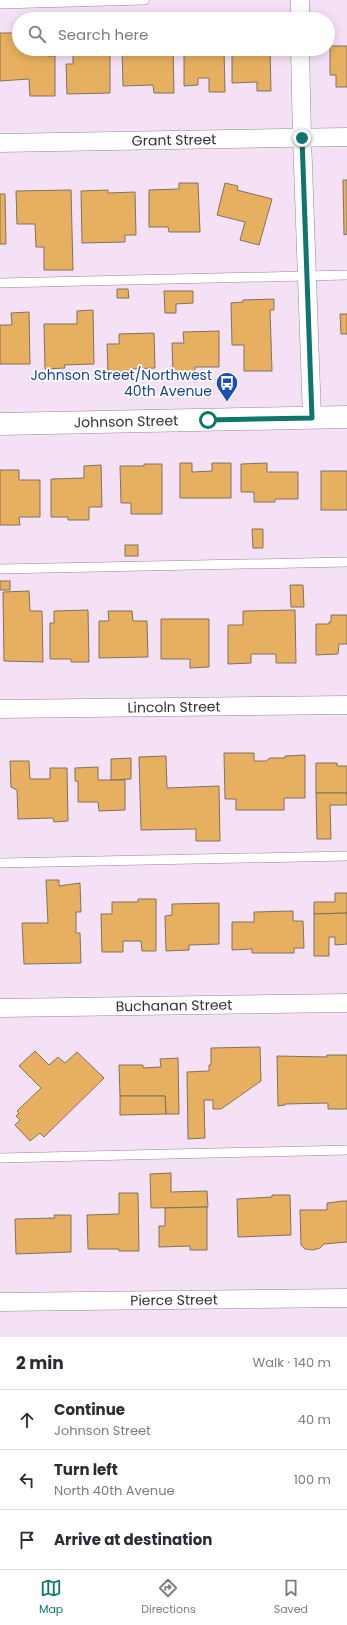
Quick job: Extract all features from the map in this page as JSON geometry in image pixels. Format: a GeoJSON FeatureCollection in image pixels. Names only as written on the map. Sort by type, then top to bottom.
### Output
{"type":"FeatureCollection","features":[{"type":"Feature","properties":{"kind":"street"},"geometry":{"type":"LineString","coordinates":[[300,0],[300,12]]}},
{"type":"Feature","properties":{"kind":"street"},"geometry":{"type":"LineString","coordinates":[[300,56],[312,418]]}},
{"type":"Feature","properties":{"kind":"street","name":"Grant Street"},"geometry":{"type":"LineString","coordinates":[[0,143],[347,137]]}},
{"type":"Feature","properties":{"kind":"street","name":"Johnson Street"},"geometry":{"type":"LineString","coordinates":[[0,424],[347,417]]}},
{"type":"Feature","properties":{"kind":"street","name":"Lincoln Street"},"geometry":{"type":"LineString","coordinates":[[0,709],[347,705]]}},
{"type":"Feature","properties":{"kind":"street","name":"Buchanan Street"},"geometry":{"type":"LineString","coordinates":[[0,1008],[347,1004]]}},
{"type":"Feature","properties":{"kind":"street","name":"Pierce Street"},"geometry":{"type":"LineString","coordinates":[[0,1302],[347,1298]]}},
{"type":"Feature","properties":{"kind":"lane"},"geometry":{"type":"LineString","coordinates":[[0,4],[145,0]]}},
{"type":"Feature","properties":{"kind":"lane"},"geometry":{"type":"LineString","coordinates":[[0,283],[347,275]]}},
{"type":"Feature","properties":{"kind":"lane"},"geometry":{"type":"LineString","coordinates":[[0,569],[347,562]]}},
{"type":"Feature","properties":{"kind":"lane"},"geometry":{"type":"LineString","coordinates":[[0,863],[347,856]]}},
{"type":"Feature","properties":{"kind":"lane"},"geometry":{"type":"LineString","coordinates":[[0,1158],[347,1150]]}},
{"type":"Feature","properties":{"kind":"building"},"geometry":{"type":"Polygon","coordinates":[[[0,33],[12,33],[12,56],[55,56],[55,96],[30,96],[29,79],[0,81],[0,33]]]}},
{"type":"Feature","properties":{"kind":"building"},"geometry":{"type":"Polygon","coordinates":[[[335,46],[347,46],[347,87],[336,87],[336,75],[330,75],[330,56],[335,56],[335,46]]]}},
{"type":"Feature","properties":{"kind":"building"},"geometry":{"type":"Polygon","coordinates":[[[73,56],[110,56],[110,93],[67,94],[66,64],[73,64],[73,56]]]}},
{"type":"Feature","properties":{"kind":"building"},"geometry":{"type":"Polygon","coordinates":[[[122,56],[173,56],[174,93],[154,93],[153,85],[123,86],[122,56]]]}},
{"type":"Feature","properties":{"kind":"building"},"geometry":{"type":"Polygon","coordinates":[[[184,56],[224,56],[225,92],[209,92],[209,78],[198,78],[198,85],[184,86],[184,56]]]}},
{"type":"Feature","properties":{"kind":"building"},"geometry":{"type":"Polygon","coordinates":[[[232,56],[270,56],[271,91],[257,91],[257,82],[232,83],[232,56]]]}},
{"type":"Feature","properties":{"kind":"building"},"geometry":{"type":"Polygon","coordinates":[[[343,180],[347,180],[347,234],[344,235],[343,180]]]}},
{"type":"Feature","properties":{"kind":"building"},"geometry":{"type":"Polygon","coordinates":[[[179,183],[198,183],[200,232],[169,232],[168,227],[149,227],[149,190],[179,189],[179,183]]]}},
{"type":"Feature","properties":{"kind":"building"},"geometry":{"type":"Polygon","coordinates":[[[225,183],[238,186],[237,190],[272,199],[259,245],[240,240],[245,222],[217,215],[225,183]]]}},
{"type":"Feature","properties":{"kind":"building"},"geometry":{"type":"Polygon","coordinates":[[[71,190],[73,270],[44,270],[44,247],[36,247],[35,224],[17,224],[16,191],[71,190]]]}},
{"type":"Feature","properties":{"kind":"building"},"geometry":{"type":"Polygon","coordinates":[[[108,190],[108,193],[135,192],[136,235],[125,235],[125,242],[82,243],[81,191],[108,190]]]}},
{"type":"Feature","properties":{"kind":"building"},"geometry":{"type":"Polygon","coordinates":[[[0,194],[5,194],[6,244],[0,244],[0,194]]]}},
{"type":"Feature","properties":{"kind":"building"},"geometry":{"type":"Polygon","coordinates":[[[117,289],[128,289],[129,298],[117,298],[117,289]]]}},
{"type":"Feature","properties":{"kind":"building"},"geometry":{"type":"Polygon","coordinates":[[[164,291],[193,291],[193,303],[176,304],[176,313],[165,313],[164,291]]]}},
{"type":"Feature","properties":{"kind":"building"},"geometry":{"type":"Polygon","coordinates":[[[274,299],[274,310],[270,310],[272,371],[244,371],[244,345],[232,345],[231,303],[243,302],[243,300],[274,299]]]}},
{"type":"Feature","properties":{"kind":"building"},"geometry":{"type":"Polygon","coordinates":[[[93,310],[94,364],[64,365],[65,368],[45,369],[44,324],[77,324],[77,311],[93,310]]]}},
{"type":"Feature","properties":{"kind":"building"},"geometry":{"type":"Polygon","coordinates":[[[29,312],[30,364],[0,364],[0,325],[12,325],[11,313],[29,312]]]}},
{"type":"Feature","properties":{"kind":"building"},"geometry":{"type":"Polygon","coordinates":[[[340,314],[347,314],[347,334],[341,334],[340,314]]]}},
{"type":"Feature","properties":{"kind":"building"},"geometry":{"type":"Polygon","coordinates":[[[219,331],[219,367],[195,367],[195,372],[173,373],[172,343],[184,343],[183,332],[219,331]]]}},
{"type":"Feature","properties":{"kind":"building"},"geometry":{"type":"Polygon","coordinates":[[[154,333],[155,368],[132,369],[132,373],[108,373],[107,344],[119,344],[119,334],[154,333]]]}},
{"type":"Feature","properties":{"kind":"building"},"geometry":{"type":"Polygon","coordinates":[[[180,463],[192,463],[192,472],[212,471],[212,463],[231,463],[231,498],[180,498],[180,463]]]}},
{"type":"Feature","properties":{"kind":"building"},"geometry":{"type":"Polygon","coordinates":[[[267,463],[267,472],[298,472],[298,499],[275,499],[275,502],[254,502],[254,492],[241,492],[241,464],[267,463]]]}},
{"type":"Feature","properties":{"kind":"building"},"geometry":{"type":"Polygon","coordinates":[[[144,464],[162,464],[162,514],[131,514],[131,503],[121,503],[120,466],[144,466],[144,464]]]}},
{"type":"Feature","properties":{"kind":"building"},"geometry":{"type":"Polygon","coordinates":[[[101,465],[102,507],[89,507],[89,520],[68,520],[68,517],[51,517],[51,479],[84,478],[84,466],[101,465]]]}},
{"type":"Feature","properties":{"kind":"building"},"geometry":{"type":"Polygon","coordinates":[[[0,470],[19,470],[19,480],[40,480],[40,517],[19,517],[20,525],[0,525],[0,470]]]}},
{"type":"Feature","properties":{"kind":"building"},"geometry":{"type":"Polygon","coordinates":[[[321,471],[347,471],[347,510],[321,510],[321,471]]]}},
{"type":"Feature","properties":{"kind":"building"},"geometry":{"type":"Polygon","coordinates":[[[252,529],[263,529],[263,548],[253,548],[252,529]]]}},
{"type":"Feature","properties":{"kind":"building"},"geometry":{"type":"Polygon","coordinates":[[[125,545],[138,545],[138,556],[125,556],[125,545]]]}},
{"type":"Feature","properties":{"kind":"building"},"geometry":{"type":"Polygon","coordinates":[[[0,581],[10,581],[10,590],[0,590],[0,581]]]}},
{"type":"Feature","properties":{"kind":"building"},"geometry":{"type":"Polygon","coordinates":[[[290,585],[303,585],[304,607],[291,607],[290,585]]]}},
{"type":"Feature","properties":{"kind":"building"},"geometry":{"type":"Polygon","coordinates":[[[29,591],[30,611],[42,611],[43,662],[4,661],[3,592],[29,591]]]}},
{"type":"Feature","properties":{"kind":"building"},"geometry":{"type":"Polygon","coordinates":[[[88,610],[89,662],[71,662],[71,659],[50,659],[50,623],[54,623],[54,611],[88,610]]]}},
{"type":"Feature","properties":{"kind":"building"},"geometry":{"type":"Polygon","coordinates":[[[295,610],[296,663],[276,663],[276,654],[251,654],[251,663],[228,664],[228,625],[243,625],[243,611],[295,610]]]}},
{"type":"Feature","properties":{"kind":"building"},"geometry":{"type":"Polygon","coordinates":[[[108,611],[132,611],[133,621],[147,621],[148,657],[99,658],[99,621],[109,621],[108,611]]]}},
{"type":"Feature","properties":{"kind":"building"},"geometry":{"type":"Polygon","coordinates":[[[331,615],[347,615],[347,644],[339,644],[338,654],[316,655],[316,624],[329,624],[329,622],[331,622],[331,615]]]}},
{"type":"Feature","properties":{"kind":"building"},"geometry":{"type":"Polygon","coordinates":[[[161,619],[209,619],[209,667],[190,668],[190,659],[161,659],[161,619]]]}},
{"type":"Feature","properties":{"kind":"building"},"geometry":{"type":"Polygon","coordinates":[[[224,753],[254,753],[254,761],[266,761],[270,758],[285,758],[285,756],[305,755],[305,798],[284,798],[284,810],[236,810],[236,799],[225,799],[224,753]]]}},
{"type":"Feature","properties":{"kind":"building"},"geometry":{"type":"Polygon","coordinates":[[[166,756],[167,788],[219,786],[220,841],[196,841],[196,829],[141,830],[139,757],[166,756]]]}},
{"type":"Feature","properties":{"kind":"building"},"geometry":{"type":"Polygon","coordinates":[[[131,758],[131,779],[111,780],[111,759],[131,758]]]}},
{"type":"Feature","properties":{"kind":"building"},"geometry":{"type":"Polygon","coordinates":[[[10,761],[29,761],[30,779],[50,779],[50,768],[67,768],[68,821],[54,822],[53,818],[18,819],[17,790],[11,787],[10,761]]]}},
{"type":"Feature","properties":{"kind":"building"},"geometry":{"type":"Polygon","coordinates":[[[316,763],[337,763],[337,766],[347,766],[347,793],[316,793],[316,763]]]}},
{"type":"Feature","properties":{"kind":"building"},"geometry":{"type":"Polygon","coordinates":[[[98,767],[98,780],[125,780],[125,810],[99,811],[98,802],[78,802],[78,781],[75,781],[75,768],[98,767]]]}},
{"type":"Feature","properties":{"kind":"building"},"geometry":{"type":"Polygon","coordinates":[[[316,793],[347,793],[347,805],[330,805],[331,839],[317,839],[316,793]]]}},
{"type":"Feature","properties":{"kind":"building"},"geometry":{"type":"Polygon","coordinates":[[[46,880],[59,880],[59,886],[80,883],[81,912],[76,912],[76,933],[80,933],[81,963],[24,964],[22,923],[48,923],[46,880]]]}},
{"type":"Feature","properties":{"kind":"building"},"geometry":{"type":"Polygon","coordinates":[[[335,893],[347,893],[347,913],[314,914],[314,902],[335,902],[335,893]]]}},
{"type":"Feature","properties":{"kind":"building"},"geometry":{"type":"Polygon","coordinates":[[[138,899],[156,899],[156,951],[142,951],[141,941],[123,941],[123,952],[102,952],[101,914],[112,914],[112,902],[138,902],[138,899]]]}},
{"type":"Feature","properties":{"kind":"building"},"geometry":{"type":"Polygon","coordinates":[[[219,903],[219,944],[189,945],[189,950],[166,951],[165,916],[172,915],[172,904],[219,903]]]}},
{"type":"Feature","properties":{"kind":"building"},"geometry":{"type":"Polygon","coordinates":[[[293,911],[293,921],[303,921],[304,948],[294,948],[294,953],[252,953],[252,949],[232,950],[232,922],[254,922],[254,912],[293,911]]]}},
{"type":"Feature","properties":{"kind":"building"},"geometry":{"type":"Polygon","coordinates":[[[347,913],[347,944],[335,945],[335,937],[329,937],[329,956],[314,956],[314,914],[347,913]]]}},
{"type":"Feature","properties":{"kind":"building"},"geometry":{"type":"Polygon","coordinates":[[[260,1047],[261,1081],[221,1109],[213,1109],[213,1100],[204,1100],[205,1138],[188,1139],[187,1072],[209,1071],[209,1065],[211,1065],[211,1048],[260,1047]]]}},
{"type":"Feature","properties":{"kind":"building"},"geometry":{"type":"Polygon","coordinates":[[[35,1051],[49,1065],[58,1057],[65,1063],[77,1052],[104,1078],[44,1137],[40,1133],[30,1141],[15,1125],[20,1120],[16,1116],[19,1113],[17,1111],[41,1088],[19,1066],[35,1051]]]}},
{"type":"Feature","properties":{"kind":"building"},"geometry":{"type":"Polygon","coordinates":[[[327,1055],[347,1055],[347,1109],[328,1109],[328,1103],[285,1104],[278,1106],[277,1056],[327,1057],[327,1055]]]}},
{"type":"Feature","properties":{"kind":"building"},"geometry":{"type":"Polygon","coordinates":[[[178,1058],[179,1114],[166,1114],[165,1096],[120,1096],[119,1065],[143,1065],[143,1068],[161,1067],[160,1059],[178,1058]]]}},
{"type":"Feature","properties":{"kind":"building"},"geometry":{"type":"Polygon","coordinates":[[[120,1096],[165,1096],[166,1114],[120,1115],[120,1096]]]}},
{"type":"Feature","properties":{"kind":"building"},"geometry":{"type":"Polygon","coordinates":[[[171,1173],[171,1192],[207,1191],[208,1207],[151,1208],[150,1174],[171,1173]]]}},
{"type":"Feature","properties":{"kind":"building"},"geometry":{"type":"Polygon","coordinates":[[[119,1193],[138,1193],[139,1251],[119,1251],[119,1249],[88,1249],[87,1215],[119,1214],[119,1193]]]}},
{"type":"Feature","properties":{"kind":"building"},"geometry":{"type":"Polygon","coordinates":[[[272,1195],[290,1195],[291,1235],[238,1237],[237,1199],[272,1197],[272,1195]]]}},
{"type":"Feature","properties":{"kind":"building"},"geometry":{"type":"Polygon","coordinates":[[[347,1201],[347,1242],[324,1244],[320,1248],[313,1250],[305,1249],[301,1245],[300,1210],[327,1210],[327,1203],[347,1201]]]}},
{"type":"Feature","properties":{"kind":"building"},"geometry":{"type":"Polygon","coordinates":[[[207,1207],[207,1250],[190,1250],[190,1246],[159,1247],[159,1226],[165,1226],[165,1208],[207,1207]]]}},
{"type":"Feature","properties":{"kind":"building"},"geometry":{"type":"Polygon","coordinates":[[[54,1215],[71,1215],[71,1252],[16,1254],[15,1219],[55,1218],[54,1215]]]}},
{"type":"Feature","properties":{"kind":"place","name":"Johnson Street/Northwest 40th Avenue"},"geometry":{"type":"Point","coordinates":[227,402]}},
{"type":"Feature","properties":{"kind":"route"},"geometry":{"type":"LineString","coordinates":[[208,420],[312,418],[302,138]]}}]}
